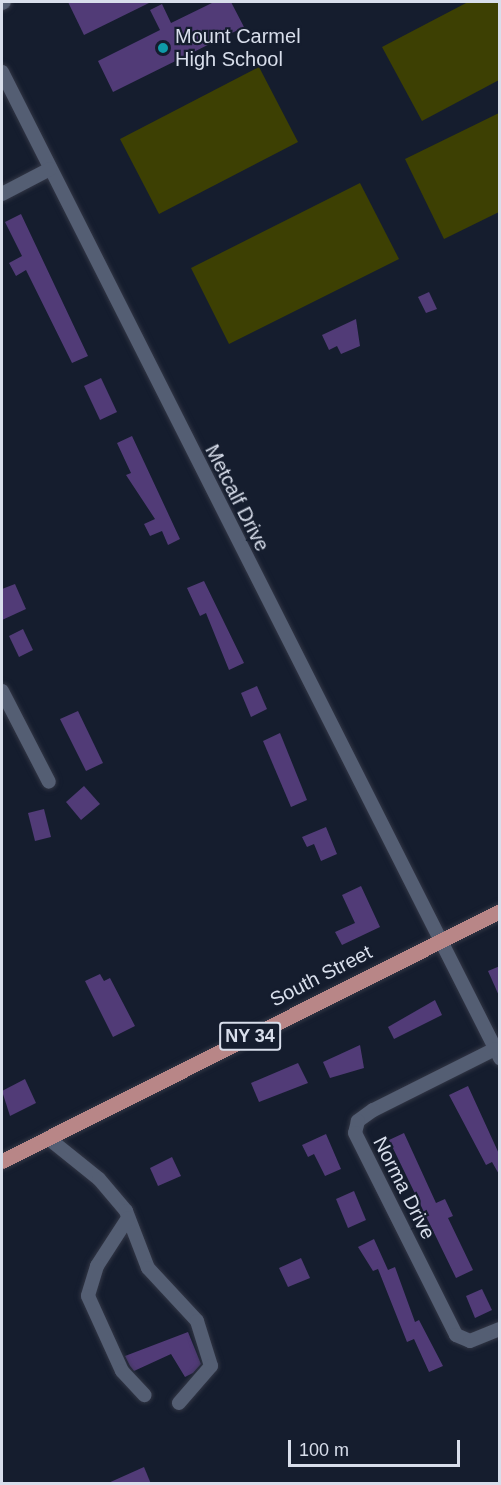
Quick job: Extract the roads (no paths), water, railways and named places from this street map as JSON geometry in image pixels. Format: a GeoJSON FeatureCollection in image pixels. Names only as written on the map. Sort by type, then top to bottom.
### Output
{"type":"FeatureCollection","features":[{"type":"Feature","properties":{"kind":"main road","name":"South Street"},"geometry":{"type":"LineString","coordinates":[[3,1157],[48,1138],[500,911]]}},
{"type":"Feature","properties":{"kind":"street","name":"Metcalf Drive"},"geometry":{"type":"LineString","coordinates":[[2,72],[497,1054]]}},
{"type":"Feature","properties":{"kind":"street"},"geometry":{"type":"LineString","coordinates":[[2,194],[50,169]]}},
{"type":"Feature","properties":{"kind":"street"},"geometry":{"type":"LineString","coordinates":[[2,691],[49,782]]}},
{"type":"Feature","properties":{"kind":"street","name":"Norma Drive"},"geometry":{"type":"LineString","coordinates":[[497,1054],[373,1110],[358,1121],[355,1133],[456,1335],[470,1341],[500,1329]]}},
{"type":"Feature","properties":{"kind":"street"},"geometry":{"type":"LineString","coordinates":[[48,1138],[99,1179],[128,1218],[148,1268],[197,1321],[211,1366],[179,1403]]}},
{"type":"Feature","properties":{"kind":"street"},"geometry":{"type":"LineString","coordinates":[[128,1218],[97,1266],[88,1296],[122,1371],[144,1395]]}},
{"type":"Feature","properties":{"kind":"place","name":"Mount Carmel High School"},"geometry":{"type":"Point","coordinates":[163,48]}}]}
